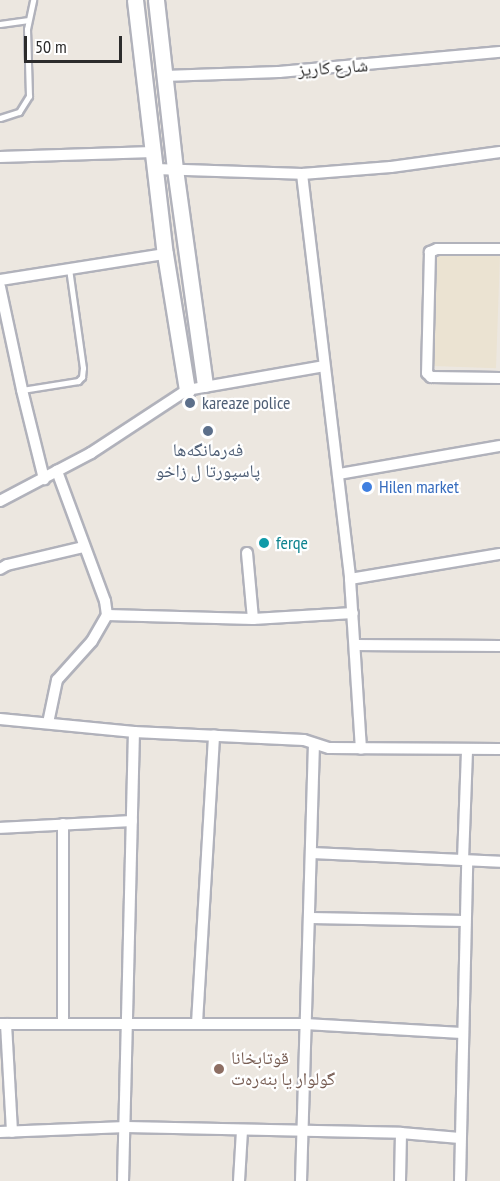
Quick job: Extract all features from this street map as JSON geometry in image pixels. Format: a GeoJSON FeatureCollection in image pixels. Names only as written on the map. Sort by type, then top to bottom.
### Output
{"type":"FeatureCollection","features":[{"type":"Feature","properties":{"kind":"street"},"geometry":{"type":"LineString","coordinates":[[135,0],[165,254],[187,390]]}},
{"type":"Feature","properties":{"kind":"street"},"geometry":{"type":"LineString","coordinates":[[156,0],[175,169],[205,384]]}},
{"type":"Feature","properties":{"kind":"street","name":"شارع كاريز"},"geometry":{"type":"LineString","coordinates":[[164,76],[279,72],[500,52]]}},
{"type":"Feature","properties":{"kind":"street"},"geometry":{"type":"LineString","coordinates":[[0,157],[153,152]]}},
{"type":"Feature","properties":{"kind":"street"},"geometry":{"type":"LineString","coordinates":[[155,170],[302,174],[391,167],[500,153]]}},
{"type":"Feature","properties":{"kind":"street"},"geometry":{"type":"LineString","coordinates":[[302,174],[350,579],[361,749]]}},
{"type":"Feature","properties":{"kind":"street"},"geometry":{"type":"LineString","coordinates":[[500,249],[437,249],[430,252],[427,373],[431,377],[500,378]]}},
{"type":"Feature","properties":{"kind":"street"},"geometry":{"type":"LineString","coordinates":[[0,280],[165,254]]}},
{"type":"Feature","properties":{"kind":"street"},"geometry":{"type":"LineString","coordinates":[[0,287],[44,479]]}},
{"type":"Feature","properties":{"kind":"street"},"geometry":{"type":"LineString","coordinates":[[0,501],[91,453],[187,390],[205,384],[324,366]]}},
{"type":"Feature","properties":{"kind":"street"},"geometry":{"type":"LineString","coordinates":[[339,474],[500,446]]}},
{"type":"Feature","properties":{"kind":"street"},"geometry":{"type":"LineString","coordinates":[[48,723],[57,680],[92,641],[107,615],[105,601],[57,471]]}},
{"type":"Feature","properties":{"kind":"street"},"geometry":{"type":"LineString","coordinates":[[0,569],[7,565],[84,547]]}},
{"type":"Feature","properties":{"kind":"street"},"geometry":{"type":"LineString","coordinates":[[248,553],[253,619]]}},
{"type":"Feature","properties":{"kind":"street"},"geometry":{"type":"LineString","coordinates":[[350,579],[500,554]]}},
{"type":"Feature","properties":{"kind":"street"},"geometry":{"type":"LineString","coordinates":[[107,615],[253,619],[353,614]]}},
{"type":"Feature","properties":{"kind":"street"},"geometry":{"type":"LineString","coordinates":[[355,645],[500,646]]}},
{"type":"Feature","properties":{"kind":"street"},"geometry":{"type":"LineString","coordinates":[[0,719],[134,732],[304,740],[329,748],[500,749]]}},
{"type":"Feature","properties":{"kind":"street"},"geometry":{"type":"LineString","coordinates":[[123,1181],[134,732]]}},
{"type":"Feature","properties":{"kind":"street"},"geometry":{"type":"LineString","coordinates":[[197,1023],[214,736]]}},
{"type":"Feature","properties":{"kind":"street"},"geometry":{"type":"LineString","coordinates":[[301,1181],[305,1024],[311,918],[314,744]]}},
{"type":"Feature","properties":{"kind":"street"},"geometry":{"type":"LineString","coordinates":[[460,1181],[467,749]]}},
{"type":"Feature","properties":{"kind":"street"},"geometry":{"type":"LineString","coordinates":[[0,828],[132,821]]}},
{"type":"Feature","properties":{"kind":"street"},"geometry":{"type":"LineString","coordinates":[[63,824],[63,1023]]}},
{"type":"Feature","properties":{"kind":"street"},"geometry":{"type":"LineString","coordinates":[[312,853],[500,862]]}},
{"type":"Feature","properties":{"kind":"street"},"geometry":{"type":"LineString","coordinates":[[311,918],[465,921]]}},
{"type":"Feature","properties":{"kind":"street"},"geometry":{"type":"LineString","coordinates":[[12,1132],[3,1024],[127,1022],[305,1024],[462,1033]]}},
{"type":"Feature","properties":{"kind":"street"},"geometry":{"type":"LineString","coordinates":[[0,1132],[126,1127],[401,1133],[460,1138]]}},
{"type":"Feature","properties":{"kind":"street"},"geometry":{"type":"LineString","coordinates":[[239,1181],[242,1130]]}},
{"type":"Feature","properties":{"kind":"street"},"geometry":{"type":"LineString","coordinates":[[400,1181],[401,1133]]}},
{"type":"Feature","properties":{"kind":"lane"},"geometry":{"type":"LineString","coordinates":[[0,118],[19,112],[29,96],[27,20],[33,0]]}},
{"type":"Feature","properties":{"kind":"lane"},"geometry":{"type":"LineString","coordinates":[[0,24],[27,20]]}},
{"type":"Feature","properties":{"kind":"lane"},"geometry":{"type":"LineString","coordinates":[[22,390],[78,381],[84,373],[69,269]]}},
{"type":"Feature","properties":{"kind":"shaded area"},"geometry":{"type":"Polygon","coordinates":[[[437,254],[500,256],[496,368],[433,366],[437,254]]]}},
{"type":"Feature","properties":{"kind":"place","name":"kareaze police"},"geometry":{"type":"Point","coordinates":[190,403]}},
{"type":"Feature","properties":{"kind":"place","name":"فەرمانگەها پاسپورتا ل زاخو"},"geometry":{"type":"Point","coordinates":[208,431]}},
{"type":"Feature","properties":{"kind":"place","name":"Hilen market"},"geometry":{"type":"Point","coordinates":[367,487]}},
{"type":"Feature","properties":{"kind":"place","name":"ferqe"},"geometry":{"type":"Point","coordinates":[264,543]}},
{"type":"Feature","properties":{"kind":"place","name":"قوتابخانا گولوار یا بنەرەت"},"geometry":{"type":"Point","coordinates":[219,1069]}}]}
